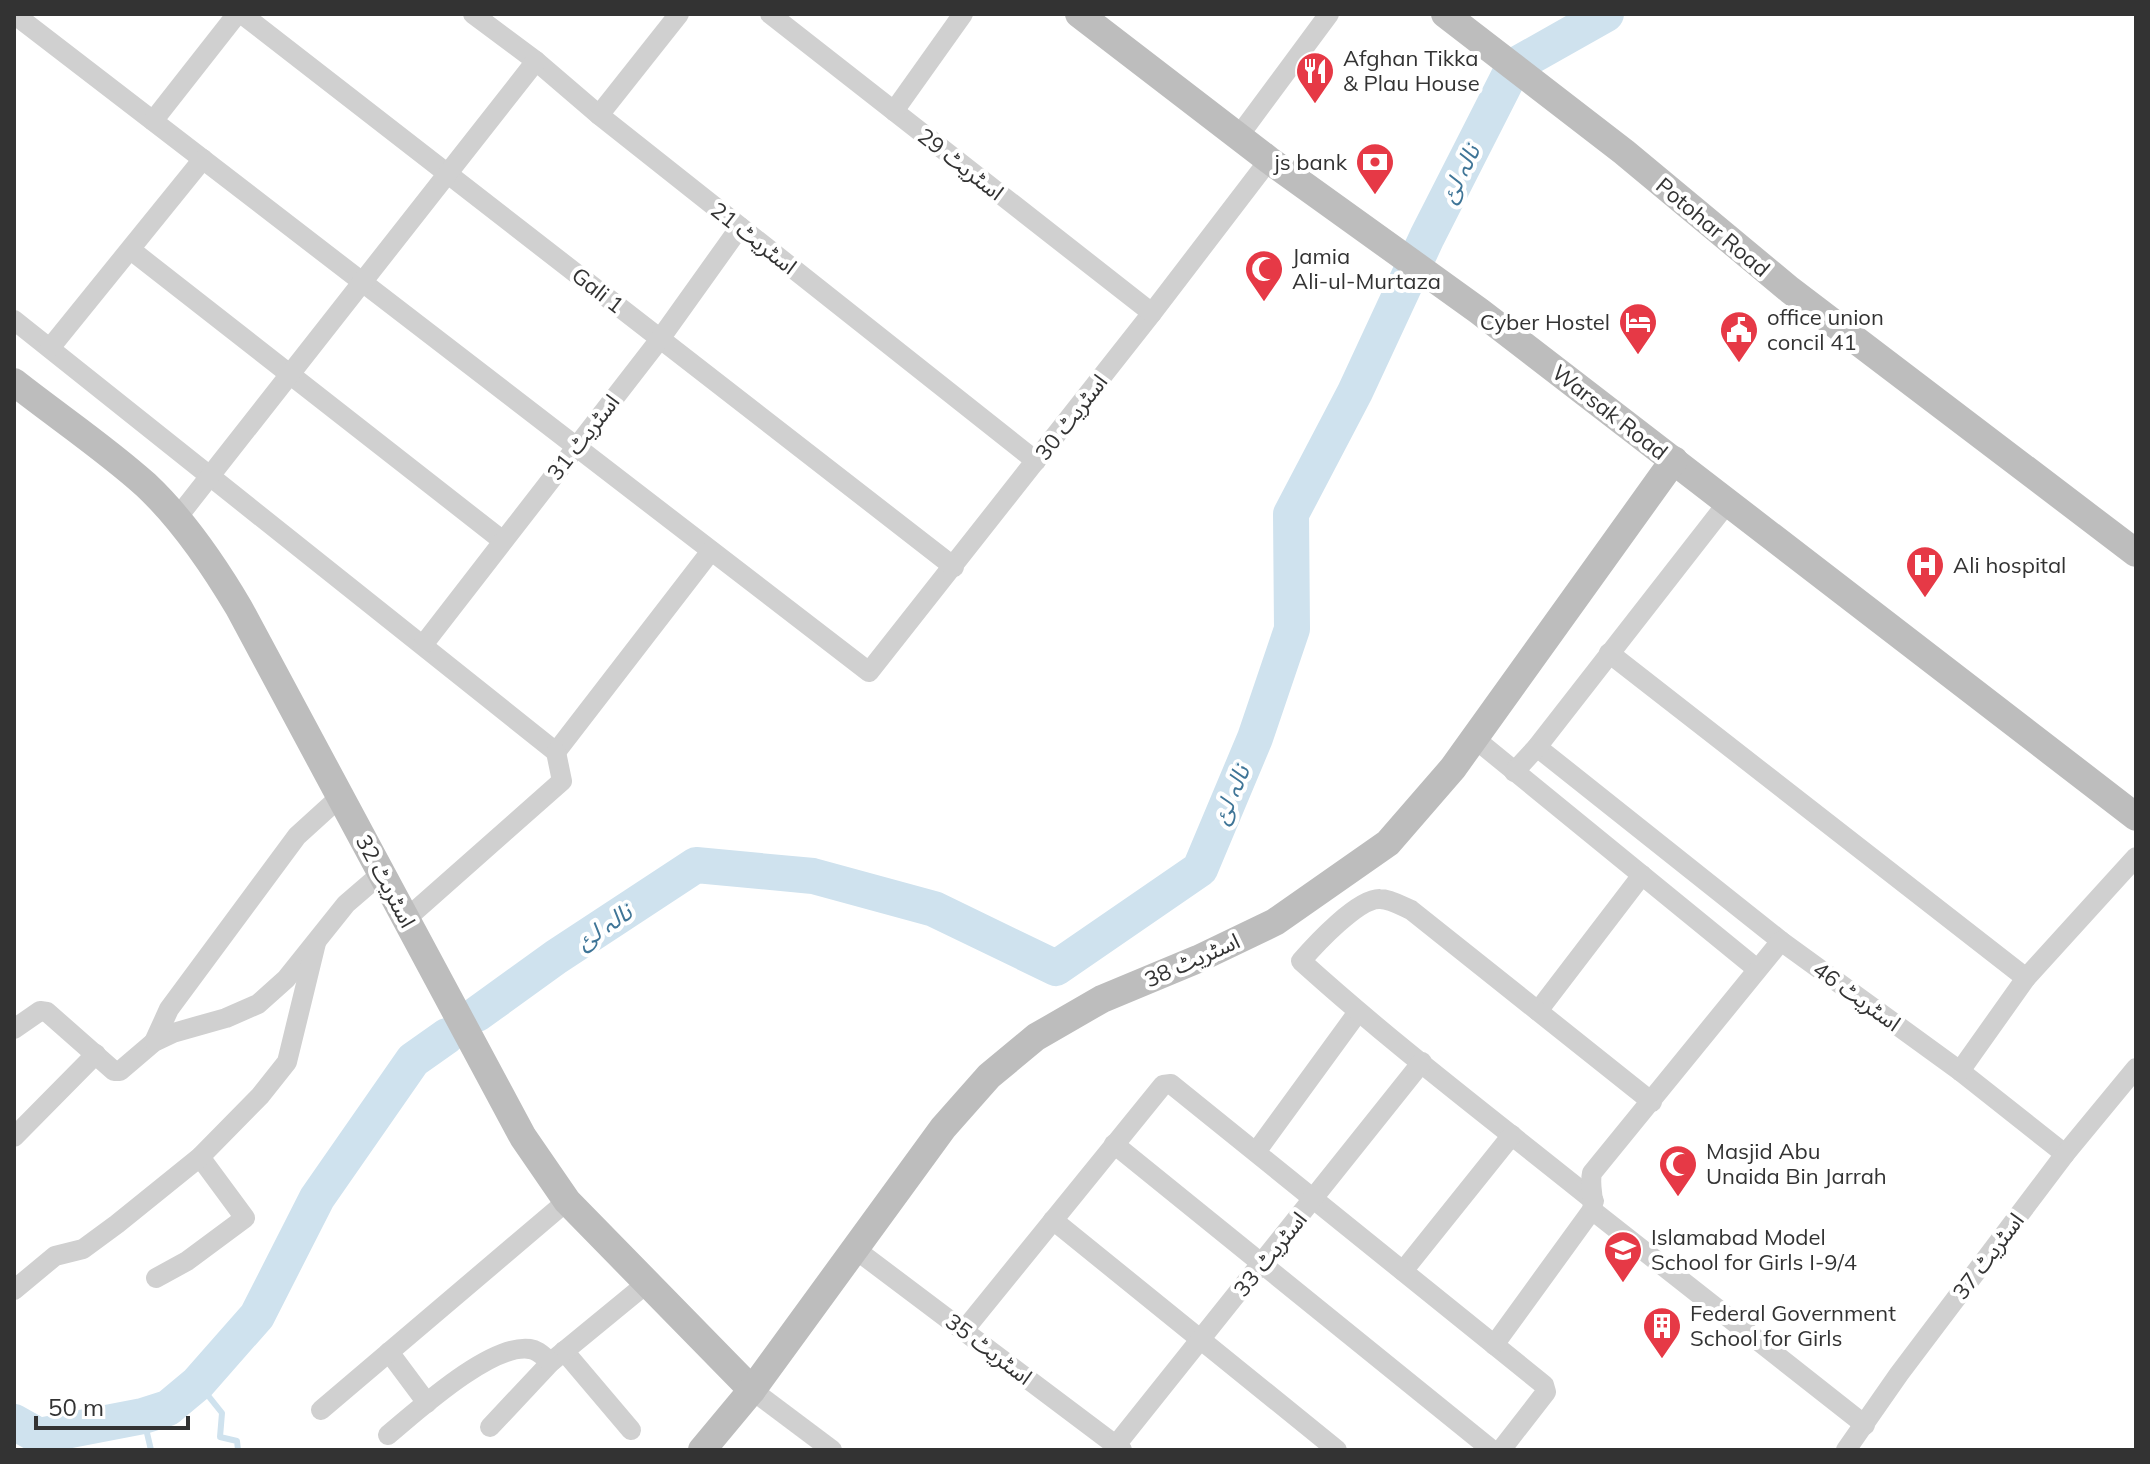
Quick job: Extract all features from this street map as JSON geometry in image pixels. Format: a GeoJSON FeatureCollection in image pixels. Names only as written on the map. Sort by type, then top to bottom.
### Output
{"type":"FeatureCollection","features":[{"type":"Feature","properties":{"kind":"street"},"geometry":{"type":"LineString","coordinates":[[14,14],[711,551],[556,752]]}},
{"type":"Feature","properties":{"kind":"street"},"geometry":{"type":"LineString","coordinates":[[153,121],[239,14]]}},
{"type":"Feature","properties":{"kind":"street","name":"Gali 1"},"geometry":{"type":"LineString","coordinates":[[239,14],[954,567]]}},
{"type":"Feature","properties":{"kind":"street","name":"اسٹریٹ 21"},"geometry":{"type":"LineString","coordinates":[[473,14],[1036,461]]}},
{"type":"Feature","properties":{"kind":"street"},"geometry":{"type":"LineString","coordinates":[[599,115],[679,14]]}},
{"type":"Feature","properties":{"kind":"street","name":"اسٹریٹ 29"},"geometry":{"type":"LineString","coordinates":[[770,14],[1152,313]]}},
{"type":"Feature","properties":{"kind":"street"},"geometry":{"type":"LineString","coordinates":[[894,111],[963,14]]}},
{"type":"Feature","properties":{"kind":"street","name":"Warsak Road"},"geometry":{"type":"LineString","coordinates":[[1079,14],[1238,137],[1479,311],[2136,817]]}},
{"type":"Feature","properties":{"kind":"street"},"geometry":{"type":"LineString","coordinates":[[1238,137],[1329,14]]}},
{"type":"Feature","properties":{"kind":"street","name":"Potohar Road"},"geometry":{"type":"LineString","coordinates":[[1454,21],[1624,152],[1790,290],[2136,553]]}},
{"type":"Feature","properties":{"kind":"street"},"geometry":{"type":"LineString","coordinates":[[177,518],[536,61]]}},
{"type":"Feature","properties":{"kind":"street"},"geometry":{"type":"LineString","coordinates":[[50,348],[203,159]]}},
{"type":"Feature","properties":{"kind":"street","name":"اسٹریٹ 30"},"geometry":{"type":"LineString","coordinates":[[711,551],[869,672],[1269,160]]}},
{"type":"Feature","properties":{"kind":"street","name":"اسٹریٹ 31"},"geometry":{"type":"LineString","coordinates":[[423,645],[660,339],[740,227]]}},
{"type":"Feature","properties":{"kind":"street"},"geometry":{"type":"LineString","coordinates":[[131,250],[503,541]]}},
{"type":"Feature","properties":{"kind":"street"},"geometry":{"type":"LineString","coordinates":[[14,320],[556,752],[562,781],[406,919]]}},
{"type":"Feature","properties":{"kind":"street","name":"اسٹریٹ 32"},"geometry":{"type":"LineString","coordinates":[[14,382],[144,484],[177,518],[216,569],[510,1113],[567,1201],[752,1390]]}},
{"type":"Feature","properties":{"kind":"street","name":"اسٹریٹ 38"},"geometry":{"type":"LineString","coordinates":[[702,1450],[752,1390],[943,1128],[989,1076],[1036,1037],[1102,999],[1198,959],[1275,922],[1388,843],[1453,768],[1674,460]]}},
{"type":"Feature","properties":{"kind":"street"},"geometry":{"type":"LineString","coordinates":[[1514,772],[1537,747],[1728,502]]}},
{"type":"Feature","properties":{"kind":"street"},"geometry":{"type":"LineString","coordinates":[[1609,653],[2026,978]]}},
{"type":"Feature","properties":{"kind":"street"},"geometry":{"type":"LineString","coordinates":[[1474,738],[1757,969]]}},
{"type":"Feature","properties":{"kind":"street","name":"اسٹریٹ 46"},"geometry":{"type":"LineString","coordinates":[[1537,747],[1781,941],[1960,1071],[2065,1154]]}},
{"type":"Feature","properties":{"kind":"street"},"geometry":{"type":"LineString","coordinates":[[154,1042],[169,1009],[297,836],[341,796]]}},
{"type":"Feature","properties":{"kind":"street"},"geometry":{"type":"LineString","coordinates":[[1960,1071],[2026,978],[2136,857]]}},
{"type":"Feature","properties":{"kind":"street"},"geometry":{"type":"LineString","coordinates":[[14,1029],[40,1011],[47,1012],[114,1071],[120,1071],[154,1042],[258,1004],[286,979],[346,904],[382,873]]}},
{"type":"Feature","properties":{"kind":"street"},"geometry":{"type":"LineString","coordinates":[[1538,1011],[1642,875]]}},
{"type":"Feature","properties":{"kind":"street"},"geometry":{"type":"LineString","coordinates":[[1652,1102],[1411,910],[1380,898],[1367,903],[1338,924],[1301,961],[1358,1012],[1512,1135],[1593,1206],[1865,1425]]}},
{"type":"Feature","properties":{"kind":"street"},"geometry":{"type":"LineString","coordinates":[[1494,1345],[1593,1206],[1592,1173],[1781,941]]}},
{"type":"Feature","properties":{"kind":"street"},"geometry":{"type":"LineString","coordinates":[[14,1290],[55,1256],[83,1249],[200,1157],[260,1096],[287,1062],[316,943]]}},
{"type":"Feature","properties":{"kind":"street"},"geometry":{"type":"LineString","coordinates":[[1256,1152],[1358,1012]]}},
{"type":"Feature","properties":{"kind":"street"},"geometry":{"type":"LineString","coordinates":[[14,1137],[96,1054]]}},
{"type":"Feature","properties":{"kind":"street","name":"اسٹریٹ 33"},"geometry":{"type":"LineString","coordinates":[[1119,1448],[1422,1062]]}},
{"type":"Feature","properties":{"kind":"street","name":"اسٹریٹ 37"},"geometry":{"type":"LineString","coordinates":[[1846,1450],[1899,1374],[2065,1154],[2136,1068]]}},
{"type":"Feature","properties":{"kind":"street"},"geometry":{"type":"LineString","coordinates":[[965,1329],[1167,1083],[1547,1389],[1501,1450]]}},
{"type":"Feature","properties":{"kind":"street"},"geometry":{"type":"LineString","coordinates":[[1403,1271],[1512,1135]]}},
{"type":"Feature","properties":{"kind":"street"},"geometry":{"type":"LineString","coordinates":[[1114,1144],[1492,1450]]}},
{"type":"Feature","properties":{"kind":"street"},"geometry":{"type":"LineString","coordinates":[[156,1278],[187,1261],[245,1218],[200,1157]]}},
{"type":"Feature","properties":{"kind":"street"},"geometry":{"type":"LineString","coordinates":[[321,1410],[567,1201]]}},
{"type":"Feature","properties":{"kind":"street"},"geometry":{"type":"LineString","coordinates":[[1053,1220],[1337,1450]]}},
{"type":"Feature","properties":{"kind":"street","name":"اسٹریٹ 35"},"geometry":{"type":"LineString","coordinates":[[855,1249],[1119,1448]]}},
{"type":"Feature","properties":{"kind":"street"},"geometry":{"type":"LineString","coordinates":[[490,1427],[557,1356],[646,1284]]}},
{"type":"Feature","properties":{"kind":"street"},"geometry":{"type":"LineString","coordinates":[[388,1435],[465,1372],[520,1349],[557,1356],[631,1430]]}},
{"type":"Feature","properties":{"kind":"street"},"geometry":{"type":"LineString","coordinates":[[389,1352],[427,1403]]}},
{"type":"Feature","properties":{"kind":"street"},"geometry":{"type":"LineString","coordinates":[[752,1390],[832,1450]]}},
{"type":"Feature","properties":{"kind":"waterway","name":"نالہ لئ"},"geometry":{"type":"LineString","coordinates":[[477,1014],[556,957],[696,865],[813,876],[934,909],[1056,968],[1200,869],[1255,738],[1292,629],[1291,514],[1355,392],[1427,237],[1514,66],[1606,14]]}},
{"type":"Feature","properties":{"kind":"waterway","name":"نالہ لئ"},"geometry":{"type":"LineString","coordinates":[[14,1422],[39,1436],[143,1416],[168,1408],[198,1383],[257,1316],[317,1198],[413,1060],[447,1036]]}},
{"type":"Feature","properties":{"kind":"waterway"},"geometry":{"type":"LineString","coordinates":[[198,1383],[222,1413],[220,1437],[237,1441],[238,1450]]}},
{"type":"Feature","properties":{"kind":"waterway"},"geometry":{"type":"LineString","coordinates":[[143,1416],[151,1450]]}},
{"type":"Feature","properties":{"kind":"place","name":"Afghan Tikka & Plau House"},"geometry":{"type":"Point","coordinates":[1315,105]}},
{"type":"Feature","properties":{"kind":"place","name":"js bank"},"geometry":{"type":"Point","coordinates":[1375,196]}},
{"type":"Feature","properties":{"kind":"place","name":"Jamia Ali-ul-Murtaza"},"geometry":{"type":"Point","coordinates":[1264,303]}},
{"type":"Feature","properties":{"kind":"place","name":"Cyber Hostel"},"geometry":{"type":"Point","coordinates":[1638,356]}},
{"type":"Feature","properties":{"kind":"place","name":"office union concil 41"},"geometry":{"type":"Point","coordinates":[1739,364]}},
{"type":"Feature","properties":{"kind":"place","name":"Ali hospital"},"geometry":{"type":"Point","coordinates":[1925,599]}},
{"type":"Feature","properties":{"kind":"place","name":"Masjid Abu Unaida Bin Jarrah"},"geometry":{"type":"Point","coordinates":[1678,1198]}},
{"type":"Feature","properties":{"kind":"place","name":"Islamabad Model School for Girls I-9/4"},"geometry":{"type":"Point","coordinates":[1623,1284]}},
{"type":"Feature","properties":{"kind":"place","name":"Federal Government School for Girls"},"geometry":{"type":"Point","coordinates":[1662,1360]}}]}
